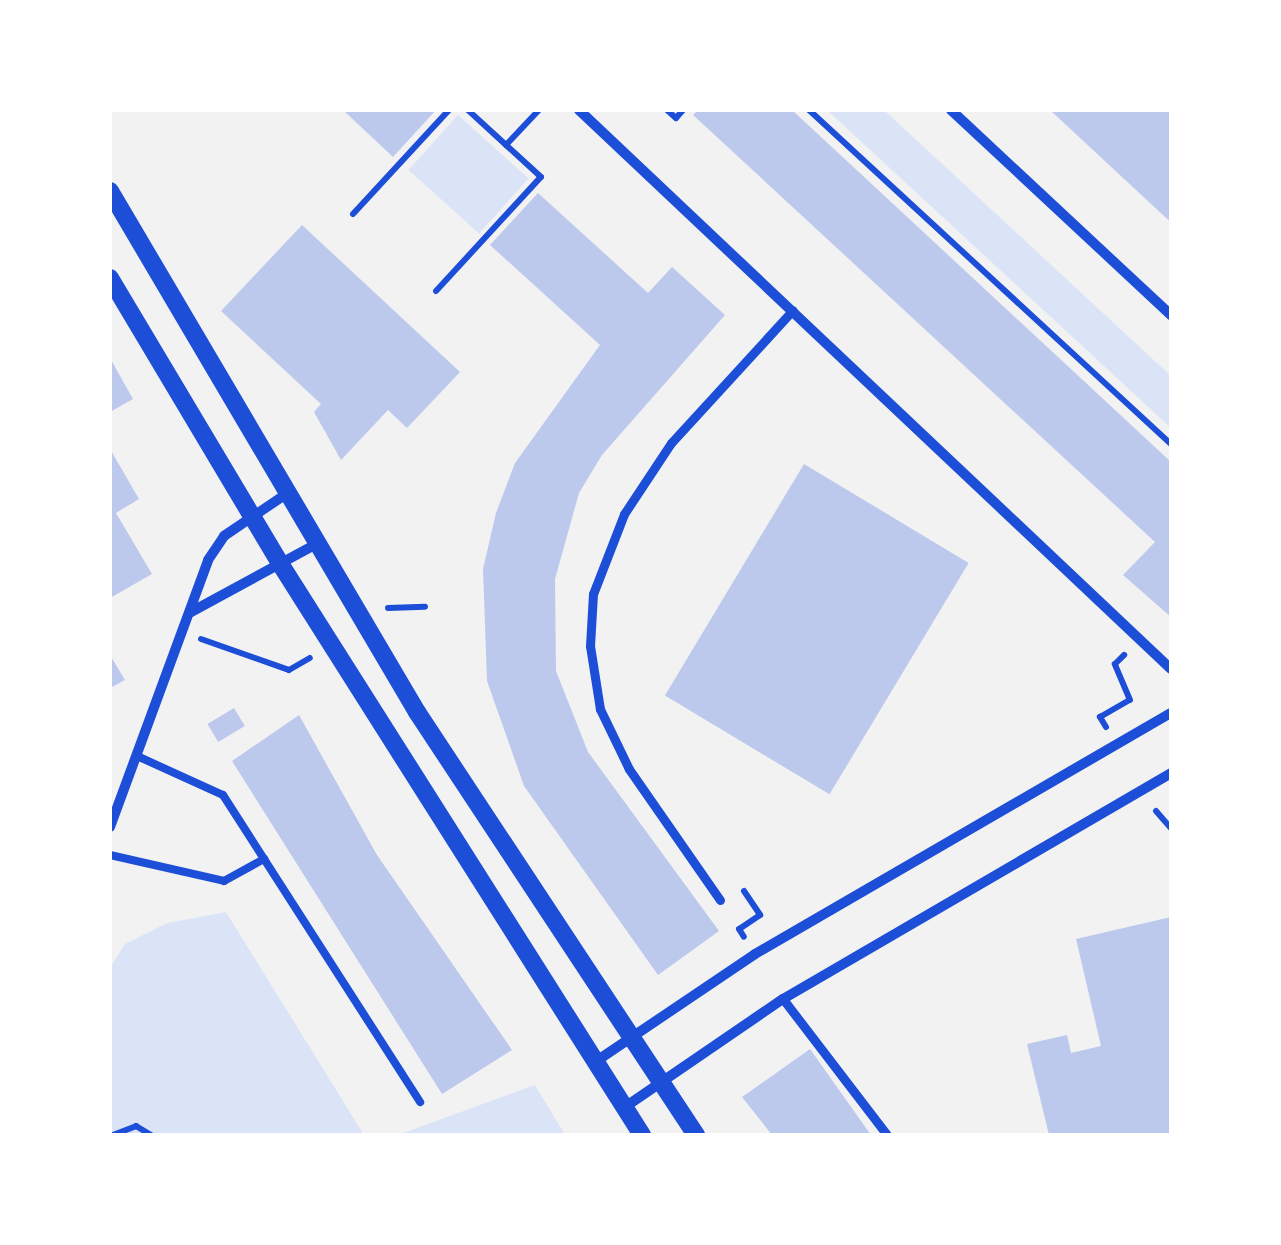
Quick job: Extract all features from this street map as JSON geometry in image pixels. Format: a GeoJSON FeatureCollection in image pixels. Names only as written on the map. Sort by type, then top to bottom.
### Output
{"type":"FeatureCollection","features":[{"type":"Feature","properties":{"kind":"street"},"geometry":{"type":"LineString","coordinates":[[579,110],[1171,668]]}},
{"type":"Feature","properties":{"kind":"street"},"geometry":{"type":"LineString","coordinates":[[951,110],[1171,315]]}},
{"type":"Feature","properties":{"kind":"street"},"geometry":{"type":"LineString","coordinates":[[110,191],[496,838],[634,1036],[696,1135]]}},
{"type":"Feature","properties":{"kind":"street"},"geometry":{"type":"LineString","coordinates":[[110,278],[281,565],[642,1135]]}},
{"type":"Feature","properties":{"kind":"street"},"geometry":{"type":"LineString","coordinates":[[720,900],[629,769],[600,709],[590,646],[593,594],[624,514],[671,443],[793,310]]}},
{"type":"Feature","properties":{"kind":"street"},"geometry":{"type":"LineString","coordinates":[[110,827],[208,560],[224,536],[289,492]]}},
{"type":"Feature","properties":{"kind":"street"},"geometry":{"type":"LineString","coordinates":[[190,612],[318,543]]}},
{"type":"Feature","properties":{"kind":"street"},"geometry":{"type":"LineString","coordinates":[[594,1062],[755,954],[1171,713]]}},
{"type":"Feature","properties":{"kind":"street"},"geometry":{"type":"LineString","coordinates":[[625,1107],[783,999],[1171,773]]}},
{"type":"Feature","properties":{"kind":"street"},"geometry":{"type":"LineString","coordinates":[[783,999],[887,1135]]}},
{"type":"Feature","properties":{"kind":"lane"},"geometry":{"type":"LineString","coordinates":[[137,756],[212,785],[420,1102]]}},
{"type":"Feature","properties":{"kind":"lane"},"geometry":{"type":"LineString","coordinates":[[110,855],[224,881],[264,859]]}},
{"type":"Feature","properties":{"kind":"path"},"geometry":{"type":"LineString","coordinates":[[353,214],[449,110]]}},
{"type":"Feature","properties":{"kind":"path"},"geometry":{"type":"LineString","coordinates":[[436,292],[541,177],[468,110]]}},
{"type":"Feature","properties":{"kind":"path"},"geometry":{"type":"LineString","coordinates":[[506,145],[540,110]]}},
{"type":"Feature","properties":{"kind":"path"},"geometry":{"type":"LineString","coordinates":[[667,110],[676,118],[684,110]]}},
{"type":"Feature","properties":{"kind":"path"},"geometry":{"type":"LineString","coordinates":[[810,110],[1171,444]]}},
{"type":"Feature","properties":{"kind":"path"},"geometry":{"type":"LineString","coordinates":[[740,886],[760,915],[739,929],[755,954]]}},
{"type":"Feature","properties":{"kind":"path"},"geometry":{"type":"LineString","coordinates":[[113,1135],[136,1126],[151,1135]]}},
{"type":"Feature","properties":{"kind":"shaded area"},"geometry":{"type":"Polygon","coordinates":[[[827,110],[884,110],[1171,376],[1171,428],[827,110]]]}},
{"type":"Feature","properties":{"kind":"shaded area"},"geometry":{"type":"Polygon","coordinates":[[[458,115],[529,179],[479,234],[408,170],[458,115]]]}},
{"type":"Feature","properties":{"kind":"shaded area"},"geometry":{"type":"Polygon","coordinates":[[[226,912],[364,1135],[110,1135],[110,968],[125,944],[167,923],[226,912]]]}},
{"type":"Feature","properties":{"kind":"shaded area"},"geometry":{"type":"Polygon","coordinates":[[[535,1085],[565,1135],[398,1135],[535,1085]]]}},
{"type":"Feature","properties":{"kind":"building"},"geometry":{"type":"Polygon","coordinates":[[[343,110],[436,110],[393,157],[343,110]]]}},
{"type":"Feature","properties":{"kind":"building"},"geometry":{"type":"Polygon","coordinates":[[[698,110],[792,110],[1171,462],[1171,617],[1123,575],[1155,542],[693,115],[698,110]]]}},
{"type":"Feature","properties":{"kind":"building"},"geometry":{"type":"Polygon","coordinates":[[[1050,110],[1171,110],[1171,222],[1164,216],[1050,110]]]}},
{"type":"Feature","properties":{"kind":"building"},"geometry":{"type":"Polygon","coordinates":[[[538,193],[648,293],[672,267],[725,315],[602,455],[579,493],[555,579],[556,671],[588,752],[719,931],[658,975],[524,786],[487,681],[483,569],[496,513],[515,463],[600,345],[490,245],[538,193]]]}},
{"type":"Feature","properties":{"kind":"building"},"geometry":{"type":"Polygon","coordinates":[[[302,225],[460,372],[407,428],[388,410],[341,460],[314,412],[321,404],[221,311],[302,225]]]}},
{"type":"Feature","properties":{"kind":"building"},"geometry":{"type":"Polygon","coordinates":[[[110,358],[133,399],[110,412],[110,358]]]}},
{"type":"Feature","properties":{"kind":"building"},"geometry":{"type":"Polygon","coordinates":[[[110,449],[139,499],[116,513],[152,574],[110,598],[110,449]]]}},
{"type":"Feature","properties":{"kind":"building"},"geometry":{"type":"Polygon","coordinates":[[[804,464],[969,563],[830,794],[665,695],[804,464]]]}},
{"type":"Feature","properties":{"kind":"building"},"geometry":{"type":"Polygon","coordinates":[[[110,655],[125,680],[110,688],[110,655]]]}},
{"type":"Feature","properties":{"kind":"building"},"geometry":{"type":"Polygon","coordinates":[[[234,708],[245,726],[218,742],[207,724],[234,708]]]}},
{"type":"Feature","properties":{"kind":"building"},"geometry":{"type":"Polygon","coordinates":[[[299,715],[377,855],[512,1050],[442,1094],[232,761],[299,715]]]}},
{"type":"Feature","properties":{"kind":"building"},"geometry":{"type":"Polygon","coordinates":[[[1171,917],[1171,1135],[1049,1135],[1027,1044],[1067,1035],[1071,1053],[1101,1046],[1076,939],[1171,917]]]}},
{"type":"Feature","properties":{"kind":"building"},"geometry":{"type":"Polygon","coordinates":[[[810,1049],[871,1135],[772,1135],[742,1097],[810,1049]]]}}]}
